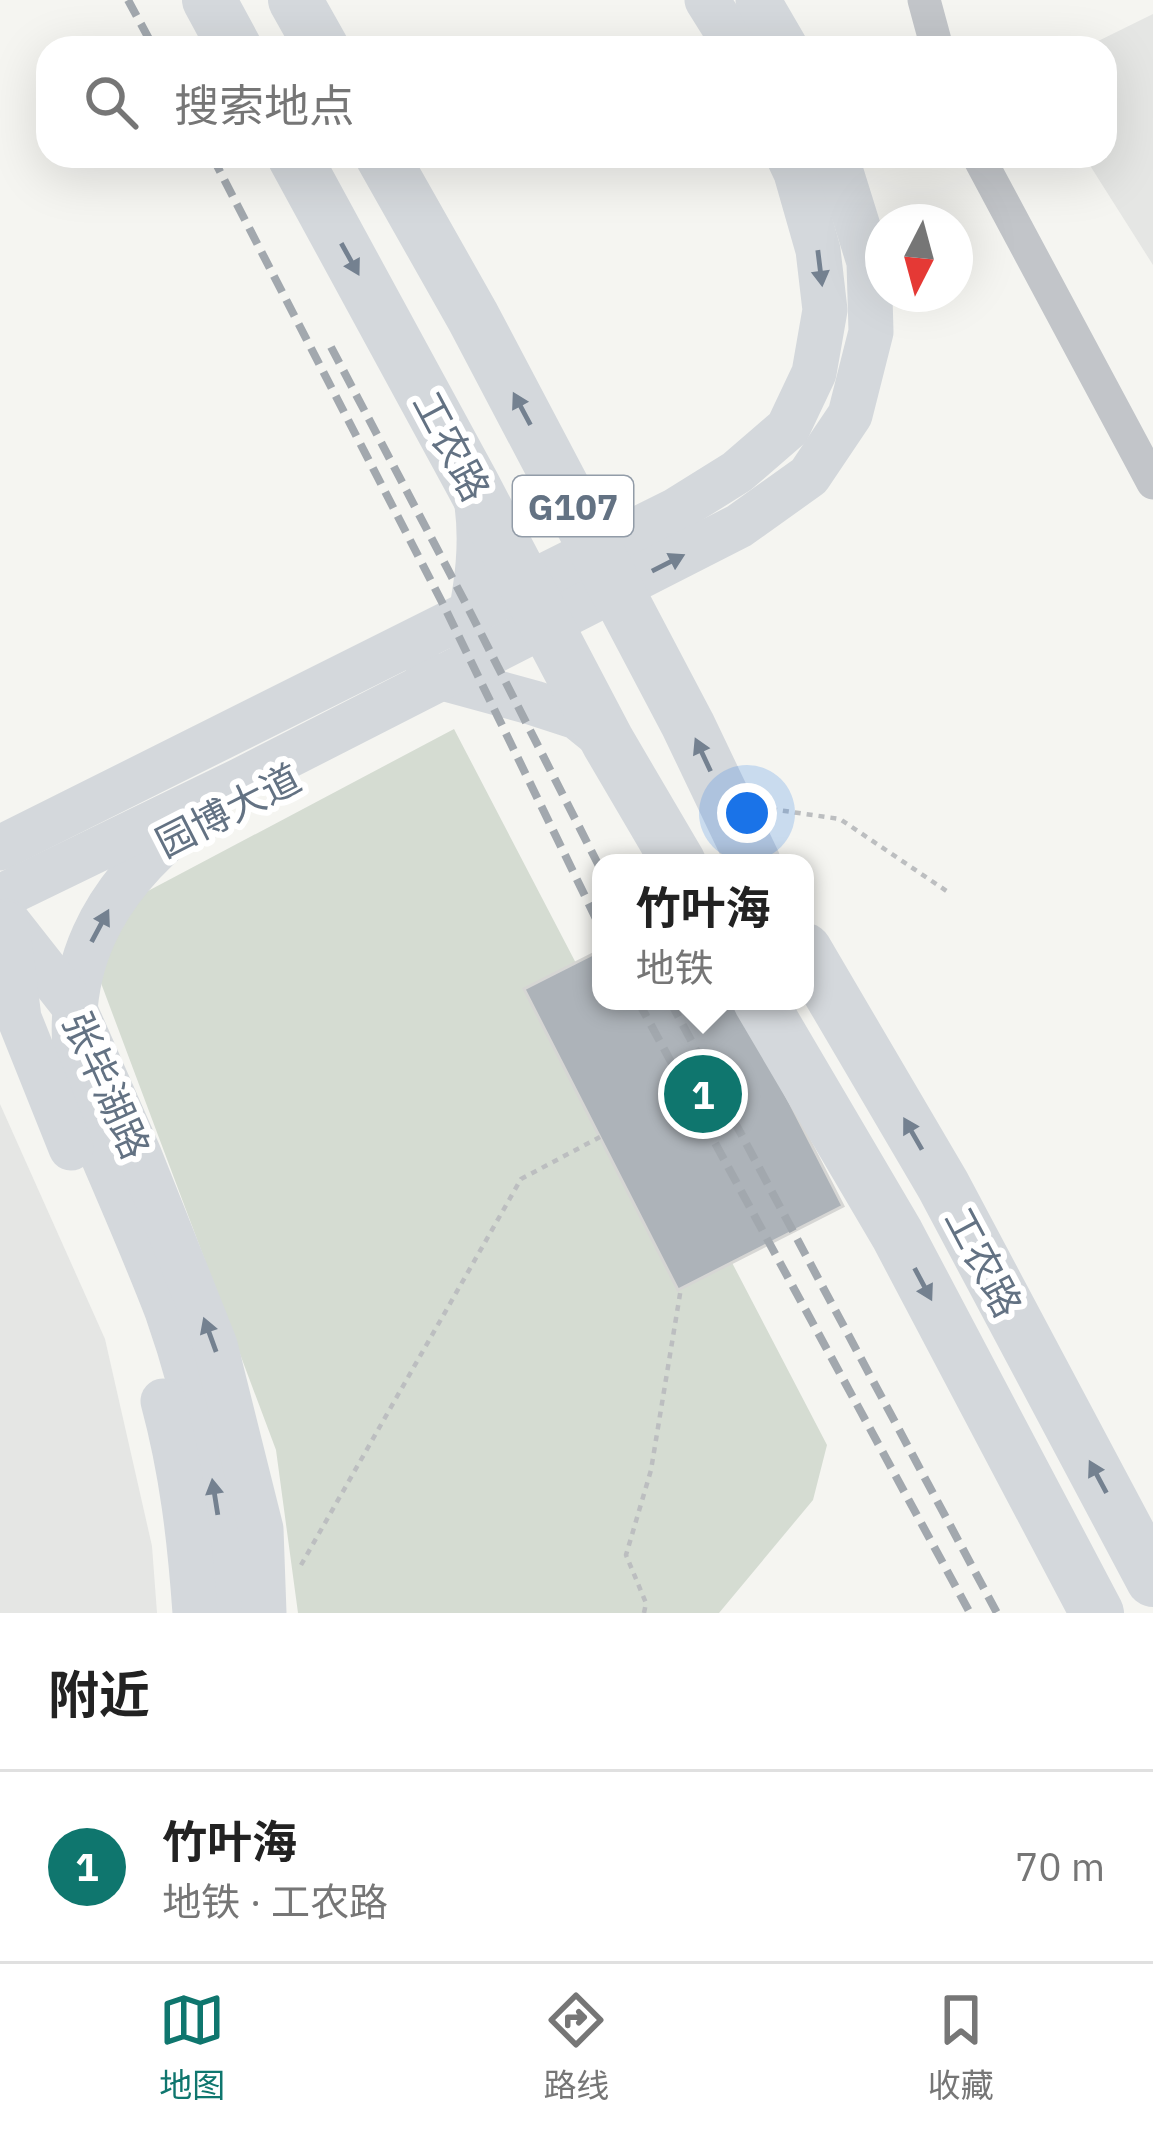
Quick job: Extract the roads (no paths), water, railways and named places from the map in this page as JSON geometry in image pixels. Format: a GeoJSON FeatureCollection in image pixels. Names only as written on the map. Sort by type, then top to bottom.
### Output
{"type":"FeatureCollection","features":[{"type":"Feature","properties":{"kind":"highway"},"geometry":{"type":"LineString","coordinates":[[209,0],[228,36]]}},
{"type":"Feature","properties":{"kind":"highway"},"geometry":{"type":"LineString","coordinates":[[295,0],[315,36]]}},
{"type":"Feature","properties":{"kind":"highway","name":"工农路"},"geometry":{"type":"LineString","coordinates":[[301,168],[608,742],[674,854]]}},
{"type":"Feature","properties":{"kind":"highway","name":"工农路"},"geometry":{"type":"LineString","coordinates":[[389,168],[688,724],[750,854]]}},
{"type":"Feature","properties":{"kind":"highway","name":"工农路"},"geometry":{"type":"LineString","coordinates":[[814,965],[943,1185],[1153,1580]]}},
{"type":"Feature","properties":{"kind":"highway","name":"工农路"},"geometry":{"type":"LineString","coordinates":[[765,1010],[897,1234],[1097,1613]]}},
{"type":"Feature","properties":{"kind":"main road"},"geometry":{"type":"LineString","coordinates":[[707,0],[729,36]]}},
{"type":"Feature","properties":{"kind":"main road"},"geometry":{"type":"LineString","coordinates":[[758,0],[779,36]]}},
{"type":"Feature","properties":{"kind":"main road"},"geometry":{"type":"LineString","coordinates":[[0,848],[676,510],[737,472],[788,428],[814,373],[825,310],[818,250],[794,168]]}},
{"type":"Feature","properties":{"kind":"main road"},"geometry":{"type":"LineString","coordinates":[[2,914],[241,780],[739,526],[809,476],[850,416],[871,332],[869,262],[840,168]]}},
{"type":"Feature","properties":{"kind":"main road"},"geometry":{"type":"LineString","coordinates":[[446,678],[463,653],[478,579],[480,519],[473,484]]}},
{"type":"Feature","properties":{"kind":"main road"},"geometry":{"type":"LineString","coordinates":[[0,813],[326,651],[446,678],[577,717],[608,742]]}},
{"type":"Feature","properties":{"kind":"main road","name":"园博大道"},"geometry":{"type":"LineString","coordinates":[[2,914],[160,844],[387,730],[446,678]]}},
{"type":"Feature","properties":{"kind":"main road"},"geometry":{"type":"LineString","coordinates":[[230,1613],[209,1459],[191,1388],[166,1311],[94,1137],[79,1085],[73,1034],[78,980],[93,936],[126,880],[160,844],[241,780]]}},
{"type":"Feature","properties":{"kind":"main road","name":"张毕湖路"},"geometry":{"type":"LineString","coordinates":[[2,914],[19,1018],[148,1350],[174,1442],[190,1540],[195,1613]]}},
{"type":"Feature","properties":{"kind":"main road","name":"张毕湖路"},"geometry":{"type":"LineString","coordinates":[[2,914],[73,1006],[139,1154],[215,1345],[261,1529],[264,1613]]}},
{"type":"Feature","properties":{"kind":"street"},"geometry":{"type":"LineString","coordinates":[[924,0],[934,36]]}},
{"type":"Feature","properties":{"kind":"street"},"geometry":{"type":"LineString","coordinates":[[984,168],[1153,484]]}},
{"type":"Feature","properties":{"kind":"railway"},"geometry":{"type":"LineString","coordinates":[[128,0],[148,36]]}},
{"type":"Feature","properties":{"kind":"railway"},"geometry":{"type":"LineString","coordinates":[[218,168],[444,606],[592,910]]}},
{"type":"Feature","properties":{"kind":"railway"},"geometry":{"type":"LineString","coordinates":[[331,347],[593,854]]}},
{"type":"Feature","properties":{"kind":"railway"},"geometry":{"type":"LineString","coordinates":[[643,1010],[970,1613]]}},
{"type":"Feature","properties":{"kind":"railway"},"geometry":{"type":"LineString","coordinates":[[675,1010],[997,1613]]}},
{"type":"Feature","properties":{"kind":"place","name":"竹叶海"},"geometry":{"type":"Point","coordinates":[703,1094]}}]}
